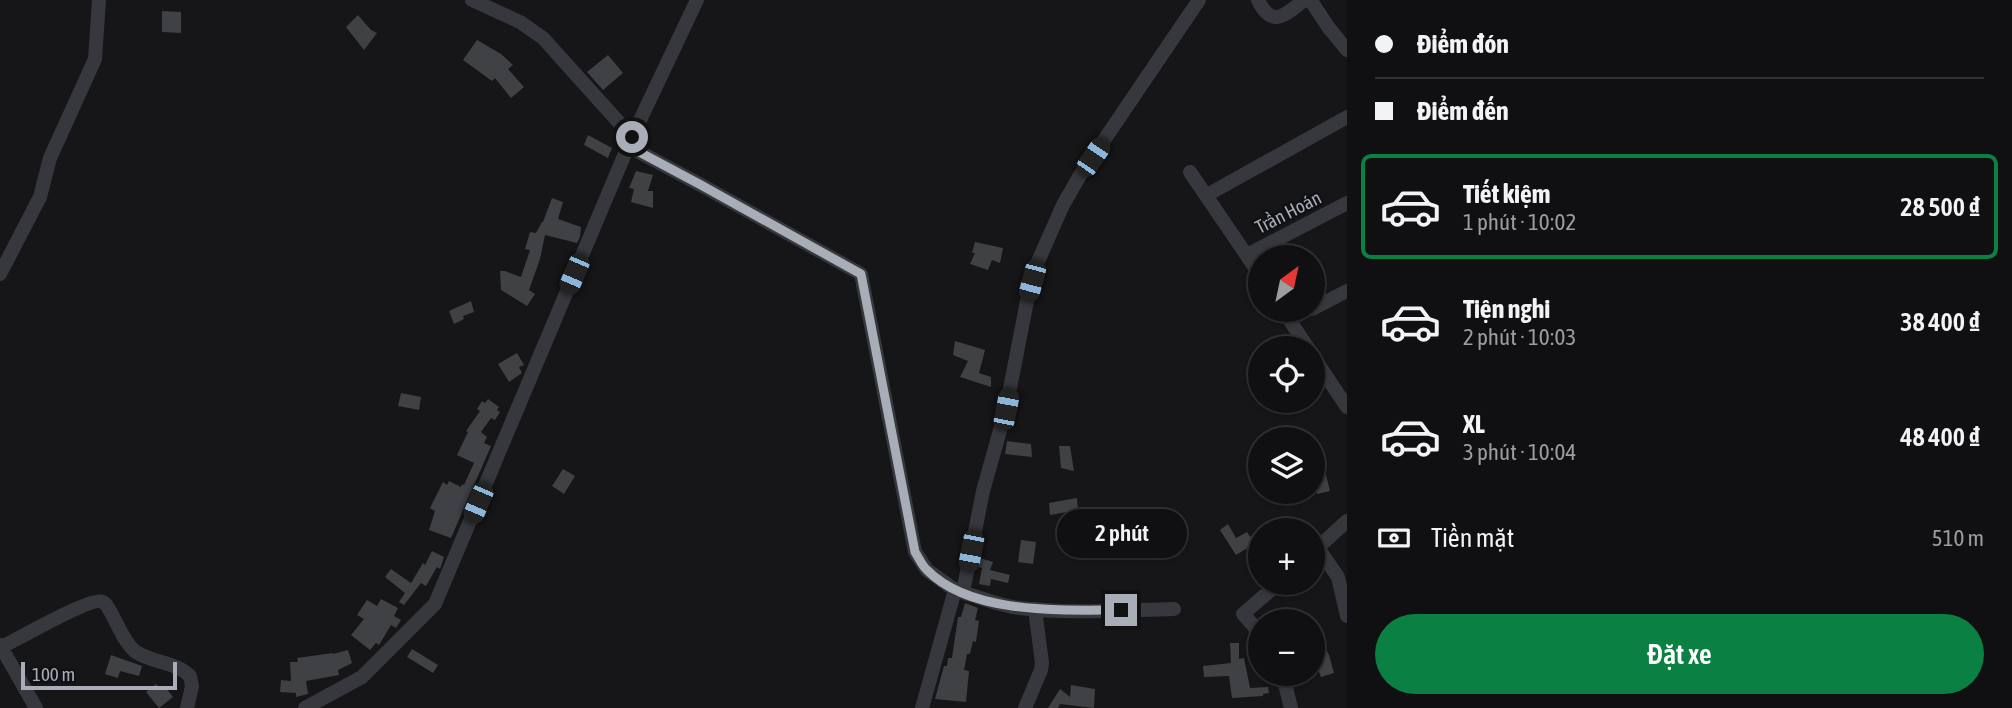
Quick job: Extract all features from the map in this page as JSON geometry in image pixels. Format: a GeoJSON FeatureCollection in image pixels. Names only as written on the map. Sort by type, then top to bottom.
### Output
{"type":"FeatureCollection","features":[{"type":"Feature","properties":{"kind":"street"},"geometry":{"type":"LineString","coordinates":[[0,274],[36,205],[50,158],[95,59],[99,0]]}},
{"type":"Feature","properties":{"kind":"street"},"geometry":{"type":"LineString","coordinates":[[472,0],[520,22],[543,38],[630,142],[701,185],[861,274],[915,552],[927,570],[959,591],[997,604],[1035,609],[1174,610]]}},
{"type":"Feature","properties":{"kind":"street"},"geometry":{"type":"LineString","coordinates":[[305,708],[362,677],[435,604],[630,142],[697,0]]}},
{"type":"Feature","properties":{"kind":"street"},"geometry":{"type":"LineString","coordinates":[[922,708],[959,591],[1006,409],[1028,296],[1041,252],[1079,177],[1199,0]]}},
{"type":"Feature","properties":{"kind":"street"},"geometry":{"type":"LineString","coordinates":[[1258,0],[1266,13],[1275,18],[1281,17],[1303,1],[1311,1],[1347,50]]}},
{"type":"Feature","properties":{"kind":"street"},"geometry":{"type":"LineString","coordinates":[[1207,195],[1347,117]]}},
{"type":"Feature","properties":{"kind":"street"},"geometry":{"type":"LineString","coordinates":[[1190,172],[1247,255]]}},
{"type":"Feature","properties":{"kind":"street","name":"Trần Hoán"},"geometry":{"type":"LineString","coordinates":[[1247,255],[1347,203]]}},
{"type":"Feature","properties":{"kind":"street"},"geometry":{"type":"LineString","coordinates":[[1325,302],[1347,291]]}},
{"type":"Feature","properties":{"kind":"street"},"geometry":{"type":"LineString","coordinates":[[1325,374],[1347,407]]}},
{"type":"Feature","properties":{"kind":"street"},"geometry":{"type":"LineString","coordinates":[[1333,386],[1347,378]]}},
{"type":"Feature","properties":{"kind":"street"},"geometry":{"type":"LineString","coordinates":[[1325,542],[1347,521]]}},
{"type":"Feature","properties":{"kind":"street"},"geometry":{"type":"LineString","coordinates":[[1325,563],[1338,578],[1347,616]]}},
{"type":"Feature","properties":{"kind":"street"},"geometry":{"type":"LineString","coordinates":[[1249,609],[1265,595]]}},
{"type":"Feature","properties":{"kind":"street"},"geometry":{"type":"LineString","coordinates":[[36,708],[0,647],[82,606],[100,601],[107,607],[120,633],[136,652],[153,661],[176,667],[190,676],[192,686],[187,708]]}},
{"type":"Feature","properties":{"kind":"street"},"geometry":{"type":"LineString","coordinates":[[1025,708],[1042,663],[1035,609]]}},
{"type":"Feature","properties":{"kind":"street"},"geometry":{"type":"LineString","coordinates":[[1287,686],[1291,708]]}},
{"type":"Feature","properties":{"kind":"building"},"geometry":{"type":"Polygon","coordinates":[[[162,11],[181,12],[181,33],[162,32],[162,11]]]}},
{"type":"Feature","properties":{"kind":"building"},"geometry":{"type":"Polygon","coordinates":[[[358,15],[377,33],[364,50],[346,27],[358,15]]]}},
{"type":"Feature","properties":{"kind":"building"},"geometry":{"type":"Polygon","coordinates":[[[477,40],[501,54],[513,65],[508,69],[524,87],[511,98],[495,78],[492,81],[463,60],[477,40]]]}},
{"type":"Feature","properties":{"kind":"building"},"geometry":{"type":"Polygon","coordinates":[[[608,55],[623,73],[603,90],[587,72],[608,55]]]}},
{"type":"Feature","properties":{"kind":"building"},"geometry":{"type":"Polygon","coordinates":[[[588,135],[612,148],[608,158],[584,145],[588,135]]]}},
{"type":"Feature","properties":{"kind":"building"},"geometry":{"type":"Polygon","coordinates":[[[636,171],[653,175],[648,191],[653,191],[653,208],[631,202],[634,189],[629,188],[636,171]]]}},
{"type":"Feature","properties":{"kind":"building"},"geometry":{"type":"Polygon","coordinates":[[[552,198],[563,202],[558,219],[581,227],[580,237],[577,243],[545,235],[529,290],[535,294],[527,306],[501,290],[500,271],[521,277],[530,250],[525,249],[530,232],[536,233],[552,198]]]}},
{"type":"Feature","properties":{"kind":"building"},"geometry":{"type":"Polygon","coordinates":[[[975,242],[1003,248],[1000,263],[992,260],[988,270],[970,264],[975,253],[972,253],[975,242]]]}},
{"type":"Feature","properties":{"kind":"building"},"geometry":{"type":"Polygon","coordinates":[[[471,301],[474,312],[463,316],[464,319],[454,324],[449,311],[471,301]]]}},
{"type":"Feature","properties":{"kind":"building"},"geometry":{"type":"Polygon","coordinates":[[[955,341],[985,350],[979,373],[991,377],[991,387],[960,377],[968,361],[953,355],[955,341]]]}},
{"type":"Feature","properties":{"kind":"building"},"geometry":{"type":"Polygon","coordinates":[[[517,353],[524,365],[519,367],[522,373],[509,382],[498,364],[517,353]]]}},
{"type":"Feature","properties":{"kind":"building"},"geometry":{"type":"Polygon","coordinates":[[[401,393],[421,397],[419,410],[398,406],[401,393]]]}},
{"type":"Feature","properties":{"kind":"building"},"geometry":{"type":"Polygon","coordinates":[[[488,399],[499,407],[497,410],[500,412],[495,420],[491,418],[481,432],[487,437],[484,443],[491,446],[451,538],[429,530],[435,511],[430,508],[443,482],[447,485],[449,481],[461,487],[464,485],[474,463],[457,455],[468,432],[466,431],[480,411],[477,409],[482,401],[485,403],[488,399]]]}},
{"type":"Feature","properties":{"kind":"building"},"geometry":{"type":"Polygon","coordinates":[[[1007,441],[1031,444],[1032,457],[1005,454],[1007,441]]]}},
{"type":"Feature","properties":{"kind":"building"},"geometry":{"type":"Polygon","coordinates":[[[1059,446],[1070,446],[1074,471],[1061,468],[1059,446]]]}},
{"type":"Feature","properties":{"kind":"building"},"geometry":{"type":"Polygon","coordinates":[[[563,469],[575,476],[564,494],[552,486],[563,469]]]}},
{"type":"Feature","properties":{"kind":"building"},"geometry":{"type":"Polygon","coordinates":[[[1325,471],[1330,491],[1325,492],[1325,471]]]}},
{"type":"Feature","properties":{"kind":"building"},"geometry":{"type":"Polygon","coordinates":[[[1077,498],[1078,510],[1050,515],[1049,503],[1077,498]]]}},
{"type":"Feature","properties":{"kind":"building"},"geometry":{"type":"Polygon","coordinates":[[[1228,524],[1236,538],[1247,532],[1248,548],[1236,555],[1220,530],[1228,524]]]}},
{"type":"Feature","properties":{"kind":"building"},"geometry":{"type":"Polygon","coordinates":[[[1021,540],[1036,542],[1033,564],[1018,562],[1021,540]]]}},
{"type":"Feature","properties":{"kind":"building"},"geometry":{"type":"Polygon","coordinates":[[[432,551],[444,557],[440,569],[437,567],[426,586],[421,583],[404,605],[399,602],[405,593],[385,577],[391,569],[411,583],[432,551]]]}},
{"type":"Feature","properties":{"kind":"building"},"geometry":{"type":"Polygon","coordinates":[[[980,558],[993,562],[990,570],[1010,575],[1008,583],[991,579],[990,586],[979,584],[982,568],[978,567],[980,558]]]}},
{"type":"Feature","properties":{"kind":"building"},"geometry":{"type":"Polygon","coordinates":[[[381,599],[398,608],[394,616],[401,620],[396,628],[391,625],[379,645],[376,643],[370,650],[351,635],[364,619],[357,615],[367,600],[377,606],[381,599]]]}},
{"type":"Feature","properties":{"kind":"building"},"geometry":{"type":"Polygon","coordinates":[[[965,603],[978,608],[975,620],[979,621],[976,642],[973,641],[970,654],[967,654],[964,670],[969,671],[966,702],[935,699],[944,666],[947,666],[948,658],[952,658],[958,617],[961,617],[965,603]]]}},
{"type":"Feature","properties":{"kind":"building"},"geometry":{"type":"Polygon","coordinates":[[[1230,643],[1239,643],[1239,659],[1244,658],[1248,686],[1268,687],[1269,693],[1263,696],[1232,698],[1229,676],[1204,677],[1203,666],[1231,663],[1230,643]]]}},
{"type":"Feature","properties":{"kind":"building"},"geometry":{"type":"Polygon","coordinates":[[[1325,647],[1329,655],[1334,673],[1325,676],[1325,647]]]}},
{"type":"Feature","properties":{"kind":"building"},"geometry":{"type":"Polygon","coordinates":[[[412,649],[438,665],[433,673],[407,657],[412,649]]]}},
{"type":"Feature","properties":{"kind":"building"},"geometry":{"type":"Polygon","coordinates":[[[348,650],[352,663],[338,670],[339,675],[306,681],[308,694],[296,697],[296,693],[280,692],[281,680],[291,681],[290,662],[298,662],[297,658],[348,650]]]}},
{"type":"Feature","properties":{"kind":"building"},"geometry":{"type":"Polygon","coordinates":[[[111,655],[142,666],[139,676],[120,671],[118,678],[105,674],[111,655]]]}},
{"type":"Feature","properties":{"kind":"building"},"geometry":{"type":"Polygon","coordinates":[[[156,684],[160,689],[164,686],[173,697],[159,708],[146,692],[156,684]]]}},
{"type":"Feature","properties":{"kind":"building"},"geometry":{"type":"Polygon","coordinates":[[[1071,685],[1095,689],[1094,708],[1060,704],[1058,708],[1048,708],[1060,689],[1070,697],[1071,685]]]}},
{"type":"Feature","properties":{"kind":"route"},"geometry":{"type":"LineString","coordinates":[[632,137],[628,146],[861,274],[915,552],[927,570],[955,590],[997,604],[1045,610],[1121,610]]}}]}
